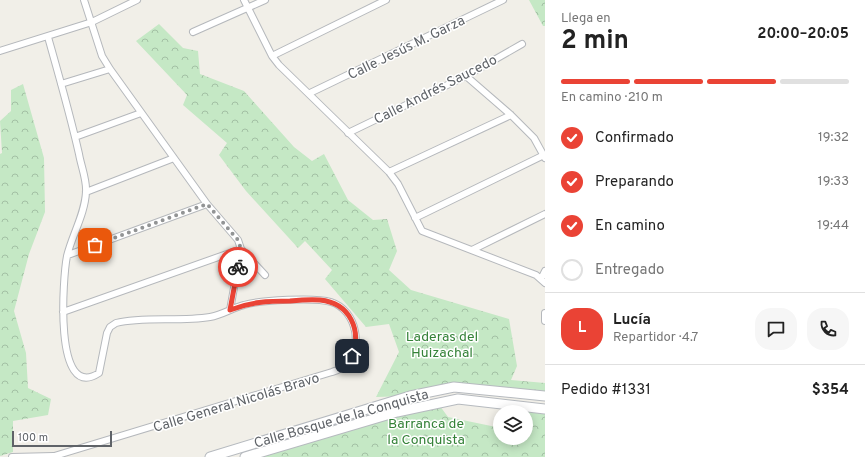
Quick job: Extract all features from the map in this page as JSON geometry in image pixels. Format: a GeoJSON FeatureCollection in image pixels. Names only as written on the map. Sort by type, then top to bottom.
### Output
{"type":"FeatureCollection","features":[{"type":"Feature","properties":{"kind":"main road","name":"Calle Bosque de la Conquista"},"geometry":{"type":"LineString","coordinates":[[210,457],[410,396],[454,386],[545,396]]}},
{"type":"Feature","properties":{"kind":"main road","name":"Calle Bosque de la Conquista"},"geometry":{"type":"LineString","coordinates":[[245,457],[397,412],[451,400],[465,400],[545,409]]}},
{"type":"Feature","properties":{"kind":"street"},"geometry":{"type":"LineString","coordinates":[[84,0],[102,56],[110,69],[207,204],[238,240],[241,249],[265,275]]}},
{"type":"Feature","properties":{"kind":"street"},"geometry":{"type":"LineString","coordinates":[[0,51],[92,22],[137,0]]}},
{"type":"Feature","properties":{"kind":"street"},"geometry":{"type":"LineString","coordinates":[[244,0],[272,56],[279,65],[310,93],[348,133],[389,172],[398,184],[422,231],[472,250],[543,281],[545,271]]}},
{"type":"Feature","properties":{"kind":"street"},"geometry":{"type":"LineString","coordinates":[[193,32],[265,0]]}},
{"type":"Feature","properties":{"kind":"street"},"geometry":{"type":"LineString","coordinates":[[272,56],[386,0]]}},
{"type":"Feature","properties":{"kind":"street","name":"Calle Jesús M. Garza"},"geometry":{"type":"LineString","coordinates":[[310,93],[503,0]]}},
{"type":"Feature","properties":{"kind":"street"},"geometry":{"type":"LineString","coordinates":[[48,37],[75,137],[86,192],[84,207],[68,255],[64,275],[63,312],[241,249]]}},
{"type":"Feature","properties":{"kind":"street","name":"Calle Andrés Saucedo"},"geometry":{"type":"LineString","coordinates":[[348,133],[466,76],[522,44]]}},
{"type":"Feature","properties":{"kind":"street"},"geometry":{"type":"LineString","coordinates":[[61,84],[110,69]]}},
{"type":"Feature","properties":{"kind":"street"},"geometry":{"type":"LineString","coordinates":[[415,218],[544,156],[534,138],[511,115],[466,76]]}},
{"type":"Feature","properties":{"kind":"street"},"geometry":{"type":"LineString","coordinates":[[75,137],[141,113]]}},
{"type":"Feature","properties":{"kind":"street"},"geometry":{"type":"LineString","coordinates":[[389,172],[511,115]]}},
{"type":"Feature","properties":{"kind":"street"},"geometry":{"type":"LineString","coordinates":[[86,192],[174,158]]}},
{"type":"Feature","properties":{"kind":"street"},"geometry":{"type":"LineString","coordinates":[[68,255],[207,204]]}},
{"type":"Feature","properties":{"kind":"street"},"geometry":{"type":"LineString","coordinates":[[472,250],[545,214]]}},
{"type":"Feature","properties":{"kind":"street"},"geometry":{"type":"LineString","coordinates":[[230,310],[241,249]]}},
{"type":"Feature","properties":{"kind":"street","name":"Calle General Nicolás Bravo"},"geometry":{"type":"LineString","coordinates":[[12,457],[53,456],[332,372],[344,366],[352,356],[355,347],[354,327],[350,316],[343,308],[332,302],[320,300],[258,302],[243,305],[204,318],[116,323],[110,327],[107,333],[100,373],[94,377],[81,376],[75,373],[70,365],[63,312]]}},
{"type":"Feature","properties":{"kind":"street"},"geometry":{"type":"LineString","coordinates":[[545,313],[545,321]]}},
{"type":"Feature","properties":{"kind":"green space"},"geometry":{"type":"Polygon","coordinates":[[[529,0],[545,0],[545,26],[543,26],[529,0]]]}},
{"type":"Feature","properties":{"kind":"green space","name":"Laderas del Huizachal"},"geometry":{"type":"Polygon","coordinates":[[[159,24],[183,48],[198,51],[200,74],[244,91],[294,147],[312,161],[324,154],[348,200],[373,220],[387,219],[397,251],[389,270],[411,290],[509,319],[517,366],[511,380],[545,383],[545,396],[454,387],[410,396],[376,397],[399,352],[389,324],[366,327],[325,279],[332,270],[305,241],[298,248],[246,191],[219,155],[227,143],[183,105],[187,95],[136,41],[159,24]]]}},
{"type":"Feature","properties":{"kind":"green space"},"geometry":{"type":"Polygon","coordinates":[[[23,84],[44,158],[45,212],[29,254],[14,311],[26,353],[28,388],[51,399],[48,415],[13,421],[13,452],[0,456],[0,154],[2,153],[0,121],[11,111],[11,90],[23,84]]]}},
{"type":"Feature","properties":{"kind":"green space","name":"Barranca de la Conquista"},"geometry":{"type":"Polygon","coordinates":[[[437,402],[448,417],[493,426],[493,445],[533,445],[533,407],[545,409],[545,457],[244,457],[437,402]]]}},
{"type":"Feature","properties":{"kind":"way so far"},"geometry":{"type":"LineString","coordinates":[[95,245],[207,204],[238,240],[241,249],[238,267]]}},
{"type":"Feature","properties":{"kind":"route"},"geometry":{"type":"LineString","coordinates":[[238,267],[230,310],[243,305],[258,302],[320,300],[332,302],[343,308],[350,316],[356,338],[352,356]]}}]}
